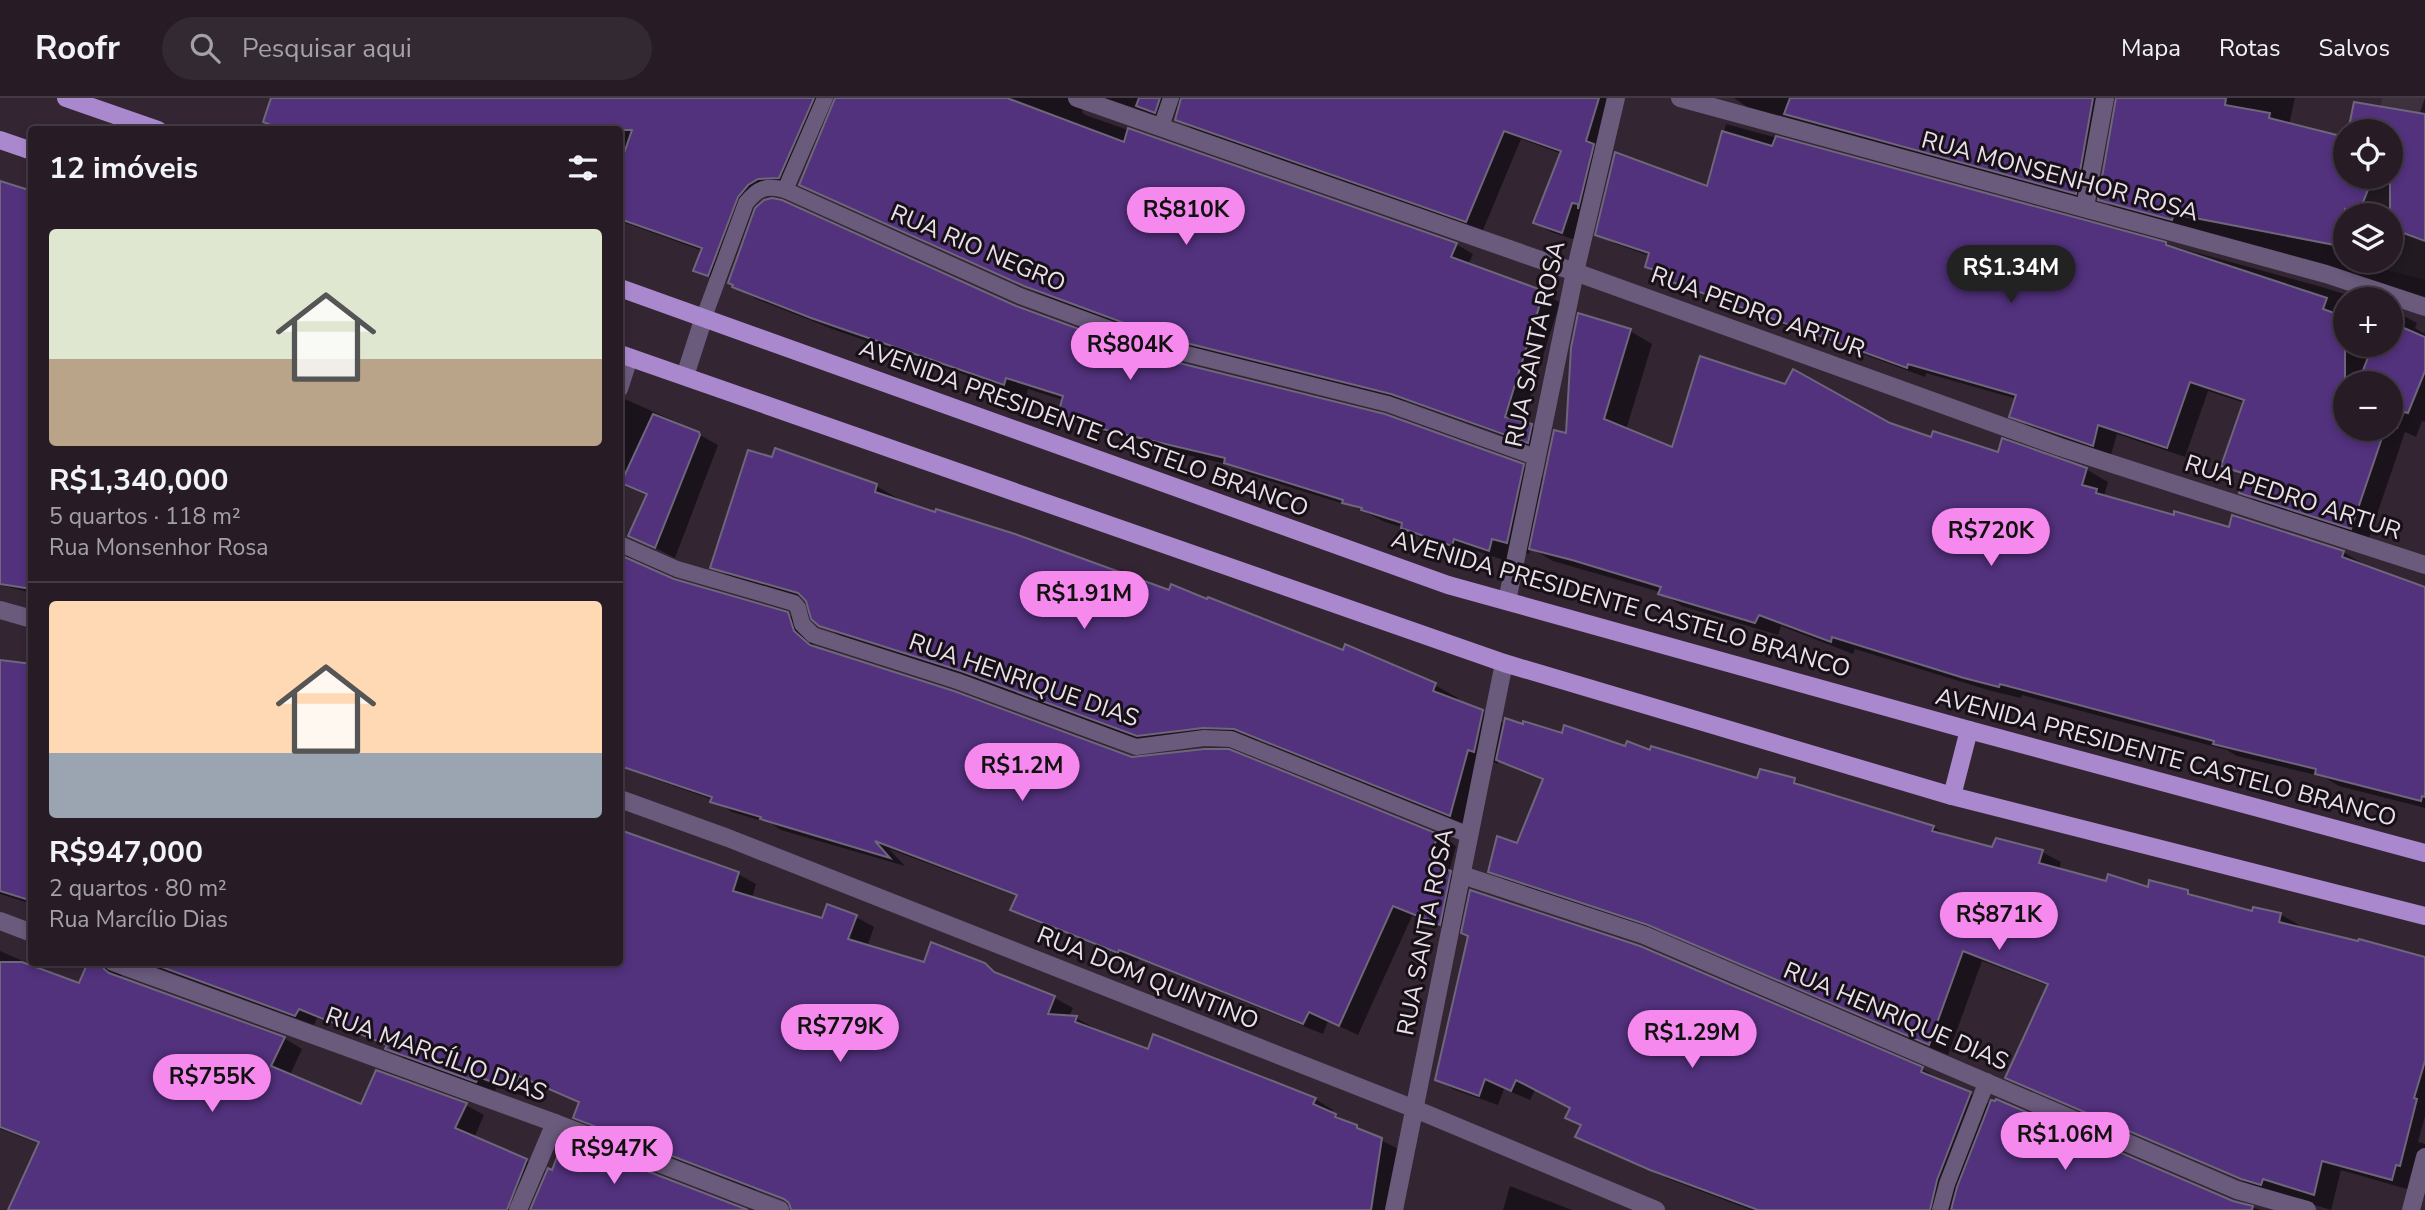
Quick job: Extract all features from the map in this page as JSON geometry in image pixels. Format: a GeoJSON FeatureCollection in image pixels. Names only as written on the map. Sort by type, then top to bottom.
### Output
{"type":"FeatureCollection","features":[{"type":"Feature","properties":{"kind":"main road"},"geometry":{"type":"LineString","coordinates":[[66,98],[146,126]]}},
{"type":"Feature","properties":{"kind":"main road"},"geometry":{"type":"LineString","coordinates":[[0,141],[28,150]]}},
{"type":"Feature","properties":{"kind":"main road","name":"AVENIDA PRESIDENTE CASTELO BRANCO"},"geometry":{"type":"LineString","coordinates":[[623,289],[1448,585],[2425,853]]}},
{"type":"Feature","properties":{"kind":"main road"},"geometry":{"type":"LineString","coordinates":[[625,356],[1504,663],[1952,796],[2425,916]]}},
{"type":"Feature","properties":{"kind":"main road"},"geometry":{"type":"LineString","coordinates":[[1952,796],[1969,730]]}},
{"type":"Feature","properties":{"kind":"street","name":"RUA PEDRO ARTUR"},"geometry":{"type":"LineString","coordinates":[[1077,98],[1575,272],[2060,447],[2425,565]]}},
{"type":"Feature","properties":{"kind":"street","name":"RUA SANTA ROSA"},"geometry":{"type":"LineString","coordinates":[[1507,600],[1575,272],[1616,98]]}},
{"type":"Feature","properties":{"kind":"street","name":"RUA MONSENHOR ROSA"},"geometry":{"type":"LineString","coordinates":[[1680,98],[2326,274],[2425,307]]}},
{"type":"Feature","properties":{"kind":"street"},"geometry":{"type":"LineString","coordinates":[[2085,207],[2105,98]]}},
{"type":"Feature","properties":{"kind":"street"},"geometry":{"type":"LineString","coordinates":[[685,376],[704,317]]}},
{"type":"Feature","properties":{"kind":"street"},"geometry":{"type":"LineString","coordinates":[[0,610],[28,618]]}},
{"type":"Feature","properties":{"kind":"street","name":"RUA SANTA ROSA"},"geometry":{"type":"LineString","coordinates":[[1394,1210],[1504,663]]}},
{"type":"Feature","properties":{"kind":"street","name":"RUA DOM QUINTINO"},"geometry":{"type":"LineString","coordinates":[[623,800],[728,838],[1415,1109],[1656,1210]]}},
{"type":"Feature","properties":{"kind":"street","name":"RUA HENRIQUE DIAS"},"geometry":{"type":"LineString","coordinates":[[1462,875],[1644,934],[2237,1190],[2307,1210]]}},
{"type":"Feature","properties":{"kind":"street"},"geometry":{"type":"LineString","coordinates":[[0,921],[28,932]]}},
{"type":"Feature","properties":{"kind":"street","name":"RUA MARCÍLIO DIAS"},"geometry":{"type":"LineString","coordinates":[[124,966],[555,1123],[780,1210]]}},
{"type":"Feature","properties":{"kind":"street"},"geometry":{"type":"LineString","coordinates":[[518,1210],[555,1123]]}},
{"type":"Feature","properties":{"kind":"street"},"geometry":{"type":"LineString","coordinates":[[2411,1210],[2425,1157]]}},
{"type":"Feature","properties":{"kind":"lane"},"geometry":{"type":"LineString","coordinates":[[704,317],[746,204],[757,190],[771,186],[785,190],[825,98]]}},
{"type":"Feature","properties":{"kind":"lane"},"geometry":{"type":"LineString","coordinates":[[1161,127],[1171,98]]}},
{"type":"Feature","properties":{"kind":"lane","name":"RUA RIO NEGRO"},"geometry":{"type":"LineString","coordinates":[[785,190],[1020,296],[1159,347],[1388,404],[1535,457]]}},
{"type":"Feature","properties":{"kind":"lane","name":"RUA HENRIQUE DIAS"},"geometry":{"type":"LineString","coordinates":[[623,545],[677,569],[794,603],[799,608],[802,624],[813,635],[957,681],[1136,747],[1204,738],[1231,739],[1469,835]]}},
{"type":"Feature","properties":{"kind":"lane"},"geometry":{"type":"LineString","coordinates":[[1940,1210],[1947,1184],[1987,1082]]}},
{"type":"Feature","properties":{"kind":"shaded area"},"geometry":{"type":"Polygon","coordinates":[[[2382,98],[2425,98],[2425,280],[2399,273],[2403,273],[2403,203],[2362,203],[2364,189],[2403,189],[2403,119],[2378,119],[2382,98]]]}},
{"type":"Feature","properties":{"kind":"building"},"geometry":{"type":"Polygon","coordinates":[[[271,98],[814,98],[779,178],[758,179],[748,185],[738,197],[708,276],[693,271],[702,248],[623,220],[623,156],[632,130],[623,130],[623,126],[274,126],[263,122],[271,98]]]}},
{"type":"Feature","properties":{"kind":"building"},"geometry":{"type":"Polygon","coordinates":[[[835,98],[1007,98],[1124,142],[1128,128],[1457,243],[1451,257],[1544,291],[1505,417],[1532,424],[1528,443],[1391,394],[1162,337],[1024,286],[799,185],[835,98]]]}},
{"type":"Feature","properties":{"kind":"building"},"geometry":{"type":"Polygon","coordinates":[[[1139,98],[1160,98],[1155,113],[1136,106],[1139,98]]]}},
{"type":"Feature","properties":{"kind":"building"},"geometry":{"type":"Polygon","coordinates":[[[1181,98],[1599,98],[1586,141],[1594,144],[1578,209],[1578,204],[1572,203],[1562,233],[1533,223],[1561,151],[1504,131],[1466,222],[1175,120],[1181,98]]]}},
{"type":"Feature","properties":{"kind":"building"},"geometry":{"type":"Polygon","coordinates":[[[1790,98],[2093,98],[2076,194],[1784,114],[1790,98]]]}},
{"type":"Feature","properties":{"kind":"building"},"geometry":{"type":"Polygon","coordinates":[[[2116,98],[2226,98],[2225,105],[2270,113],[2269,118],[2333,134],[2333,189],[2368,189],[2363,203],[2333,203],[2333,245],[2174,214],[2172,220],[2098,200],[2116,98]]]}},
{"type":"Feature","properties":{"kind":"building"},"geometry":{"type":"Polygon","coordinates":[[[2354,102],[2425,114],[2425,241],[2403,233],[2403,203],[2390,203],[2390,189],[2403,189],[2403,119],[2350,119],[2354,102]]]}},
{"type":"Feature","properties":{"kind":"building"},"geometry":{"type":"Polygon","coordinates":[[[1722,131],[1772,146],[1776,136],[2166,242],[2166,245],[2327,298],[2323,309],[2333,313],[2333,357],[2345,357],[2345,371],[2333,371],[2333,441],[2381,441],[2351,529],[2239,493],[2245,474],[2221,466],[2244,400],[2190,382],[2167,448],[2098,425],[2093,446],[2009,417],[2016,395],[1908,364],[1907,368],[1664,279],[1665,273],[1645,267],[1649,253],[1595,235],[1615,152],[1707,186],[1722,131]]]}},
{"type":"Feature","properties":{"kind":"building"},"geometry":{"type":"Polygon","coordinates":[[[0,181],[28,190],[28,588],[0,584],[0,181]]]}},
{"type":"Feature","properties":{"kind":"building"},"geometry":{"type":"Polygon","coordinates":[[[764,200],[782,200],[1016,306],[1155,357],[1385,414],[1524,464],[1507,543],[1492,539],[1489,551],[1454,539],[1452,546],[1401,528],[1402,523],[1342,503],[1343,500],[1224,463],[1225,458],[1102,429],[1103,426],[1058,414],[1063,396],[1006,378],[1004,385],[811,318],[732,287],[733,285],[728,283],[755,208],[764,200]]]}},
{"type":"Feature","properties":{"kind":"building"},"geometry":{"type":"Polygon","coordinates":[[[1578,313],[1631,329],[1604,419],[1672,447],[1700,356],[1785,384],[1793,369],[1890,423],[1931,437],[1933,431],[1998,452],[2002,438],[2087,468],[2082,485],[2097,489],[2096,493],[2229,527],[2232,515],[2344,551],[2342,557],[2425,587],[2425,797],[2422,796],[2421,801],[2315,774],[2316,769],[2213,744],[2214,741],[2000,684],[1999,687],[1964,678],[1832,637],[1831,642],[1759,615],[1755,623],[1658,594],[1661,587],[1529,549],[1554,430],[1566,433],[1571,348],[1578,313]]]}},
{"type":"Feature","properties":{"kind":"building"},"geometry":{"type":"Polygon","coordinates":[[[2403,328],[2425,337],[2425,371],[2408,413],[2403,414],[2403,371],[2363,371],[2368,357],[2403,357],[2403,328]]]}},
{"type":"Feature","properties":{"kind":"building"},"geometry":{"type":"Polygon","coordinates":[[[653,414],[699,432],[655,548],[628,536],[647,494],[623,484],[653,414]]]}},
{"type":"Feature","properties":{"kind":"building"},"geometry":{"type":"Polygon","coordinates":[[[775,448],[877,484],[875,492],[1015,534],[1169,590],[1171,584],[1343,650],[1345,644],[1436,683],[1433,691],[1483,710],[1474,752],[1468,750],[1450,816],[1234,729],[1203,728],[1137,736],[961,671],[819,626],[811,619],[806,601],[798,593],[710,568],[748,450],[772,457],[775,448]]]}},
{"type":"Feature","properties":{"kind":"building"},"geometry":{"type":"Polygon","coordinates":[[[623,556],[674,579],[788,612],[794,631],[810,645],[954,691],[1132,757],[1229,749],[1438,834],[1429,864],[1451,871],[1440,925],[1393,906],[1339,1026],[1309,1012],[1303,1024],[1119,950],[1118,953],[1010,910],[1017,895],[875,841],[890,858],[710,802],[712,797],[623,767],[623,556]]]}},
{"type":"Feature","properties":{"kind":"building"},"geometry":{"type":"Polygon","coordinates":[[[0,660],[28,664],[28,900],[0,891],[0,660]]]}},
{"type":"Feature","properties":{"kind":"building"},"geometry":{"type":"Polygon","coordinates":[[[1505,718],[1562,733],[1564,725],[1625,746],[1627,741],[1650,750],[1651,746],[1757,778],[1760,769],[1795,778],[1794,783],[1934,826],[1932,831],[1992,847],[1996,838],[2043,850],[2039,863],[2106,881],[2108,874],[2148,887],[2149,880],[2188,890],[2188,894],[2252,911],[2253,907],[2281,913],[2279,922],[2358,941],[2359,939],[2425,957],[2425,1061],[2414,1098],[2417,1099],[2400,1166],[2396,1165],[2392,1180],[2322,1161],[2314,1195],[2263,1179],[2261,1185],[2241,1179],[2005,1078],[2048,984],[1963,951],[1929,1045],[1648,925],[1488,872],[1497,836],[1517,843],[1543,779],[1496,760],[1505,718]]]}},
{"type":"Feature","properties":{"kind":"building"},"geometry":{"type":"Polygon","coordinates":[[[623,831],[739,872],[733,891],[822,918],[827,904],[857,915],[848,939],[924,962],[931,942],[985,963],[994,972],[1055,996],[1048,1014],[1077,1016],[1075,1022],[1148,1049],[1153,1034],[1316,1098],[1313,1104],[1382,1138],[1371,1210],[791,1210],[784,1199],[573,1118],[579,1102],[519,1076],[513,1090],[479,1077],[476,1082],[385,1049],[387,1045],[299,1009],[295,1016],[159,966],[623,966],[623,831]]]}},
{"type":"Feature","properties":{"kind":"building"},"geometry":{"type":"Polygon","coordinates":[[[1470,890],[1640,946],[1923,1067],[1921,1072],[1971,1092],[1937,1180],[1930,1210],[1758,1210],[1650,1170],[1575,1137],[1581,1125],[1565,1118],[1570,1108],[1516,1080],[1511,1091],[1485,1079],[1479,1096],[1435,1080],[1468,936],[1461,933],[1470,890]]]}},
{"type":"Feature","properties":{"kind":"building"},"geometry":{"type":"Polygon","coordinates":[[[0,962],[22,962],[79,983],[86,966],[103,966],[109,973],[285,1037],[271,1066],[361,1104],[376,1070],[467,1103],[455,1128],[527,1159],[507,1210],[8,1210],[39,1142],[0,1127],[0,962]]]}},
{"type":"Feature","properties":{"kind":"building"},"geometry":{"type":"Polygon","coordinates":[[[1996,1099],[2233,1201],[2253,1206],[2252,1210],[1951,1210],[1957,1187],[1991,1100],[1996,1099]]]}},
{"type":"Feature","properties":{"kind":"building"},"geometry":{"type":"Polygon","coordinates":[[[564,1139],[748,1210],[530,1210],[548,1168],[552,1170],[564,1139]]]}}]}
